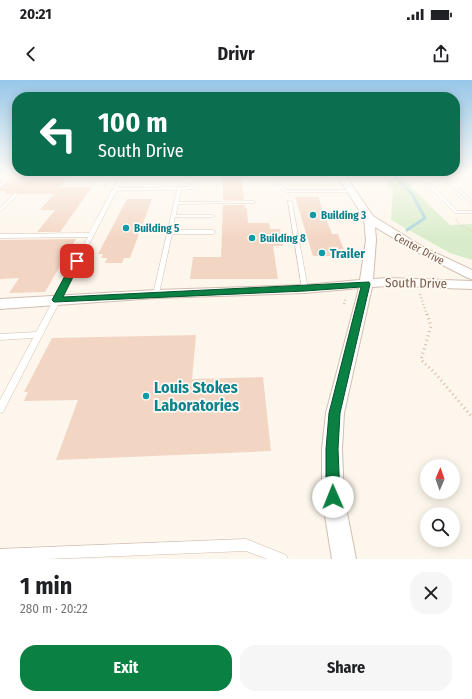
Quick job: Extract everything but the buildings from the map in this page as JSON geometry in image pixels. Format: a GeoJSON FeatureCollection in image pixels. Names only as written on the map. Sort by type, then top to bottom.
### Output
{"type":"FeatureCollection","features":[{"type":"Feature","properties":{"kind":"street","name":"Center Drive"},"geometry":{"type":"LineString","coordinates":[[354,196],[368,218],[419,250],[472,275]]}},
{"type":"Feature","properties":{"kind":"street","name":"Center Drive"},"geometry":{"type":"LineString","coordinates":[[344,559],[333,497],[332,449],[335,413],[366,284],[371,240],[368,218]]}},
{"type":"Feature","properties":{"kind":"street","name":"South Drive"},"geometry":{"type":"LineString","coordinates":[[0,304],[156,294],[305,289],[366,284],[416,282],[472,285]]}},
{"type":"Feature","properties":{"kind":"lane"},"geometry":{"type":"LineString","coordinates":[[0,211],[15,196]]}},
{"type":"Feature","properties":{"kind":"lane"},"geometry":{"type":"LineString","coordinates":[[0,409],[37,335],[111,196]]}},
{"type":"Feature","properties":{"kind":"lane"},"geometry":{"type":"LineString","coordinates":[[156,294],[177,196]]}},
{"type":"Feature","properties":{"kind":"lane"},"geometry":{"type":"LineString","coordinates":[[441,196],[457,212],[472,212]]}},
{"type":"Feature","properties":{"kind":"lane"},"geometry":{"type":"LineString","coordinates":[[176,203],[254,202]]}},
{"type":"Feature","properties":{"kind":"lane"},"geometry":{"type":"LineString","coordinates":[[290,202],[305,289]]}},
{"type":"Feature","properties":{"kind":"lane"},"geometry":{"type":"LineString","coordinates":[[173,216],[213,216]]}},
{"type":"Feature","properties":{"kind":"lane"},"geometry":{"type":"LineString","coordinates":[[170,232],[213,232]]}},
{"type":"Feature","properties":{"kind":"lane"},"geometry":{"type":"LineString","coordinates":[[0,236],[91,235]]}},
{"type":"Feature","properties":{"kind":"lane"},"geometry":{"type":"LineString","coordinates":[[0,337],[37,335]]}},
{"type":"Feature","properties":{"kind":"lane"},"geometry":{"type":"LineString","coordinates":[[0,554],[246,545],[282,559]]}},
{"type":"Feature","properties":{"kind":"path"},"geometry":{"type":"LineString","coordinates":[[416,282],[431,326],[421,360],[441,380],[472,417]]}},
{"type":"Feature","properties":{"kind":"path"},"geometry":{"type":"LineString","coordinates":[[344,304],[346,296]]}},
{"type":"Feature","properties":{"kind":"green space"},"geometry":{"type":"Polygon","coordinates":[[[393,196],[421,196],[450,225],[472,224],[472,260],[450,253],[391,220],[393,196]]]}},
{"type":"Feature","properties":{"kind":"waterway"},"geometry":{"type":"LineString","coordinates":[[407,230],[425,218],[413,196]]}},
{"type":"Feature","properties":{"kind":"place","name":"Building 3"},"geometry":{"type":"Point","coordinates":[313,215]}},
{"type":"Feature","properties":{"kind":"place","name":"Building 5"},"geometry":{"type":"Point","coordinates":[126,228]}},
{"type":"Feature","properties":{"kind":"place","name":"Building 8"},"geometry":{"type":"Point","coordinates":[252,238]}},
{"type":"Feature","properties":{"kind":"place","name":"Trailer"},"geometry":{"type":"Point","coordinates":[322,253]}},
{"type":"Feature","properties":{"kind":"place","name":"Louis Stokes Laboratories"},"geometry":{"type":"Point","coordinates":[146,396]}},
{"type":"Feature","properties":{"kind":"route"},"geometry":{"type":"LineString","coordinates":[[77,261],[57,300],[156,294],[305,289],[366,284],[335,413],[332,449],[333,497]]}}]}
